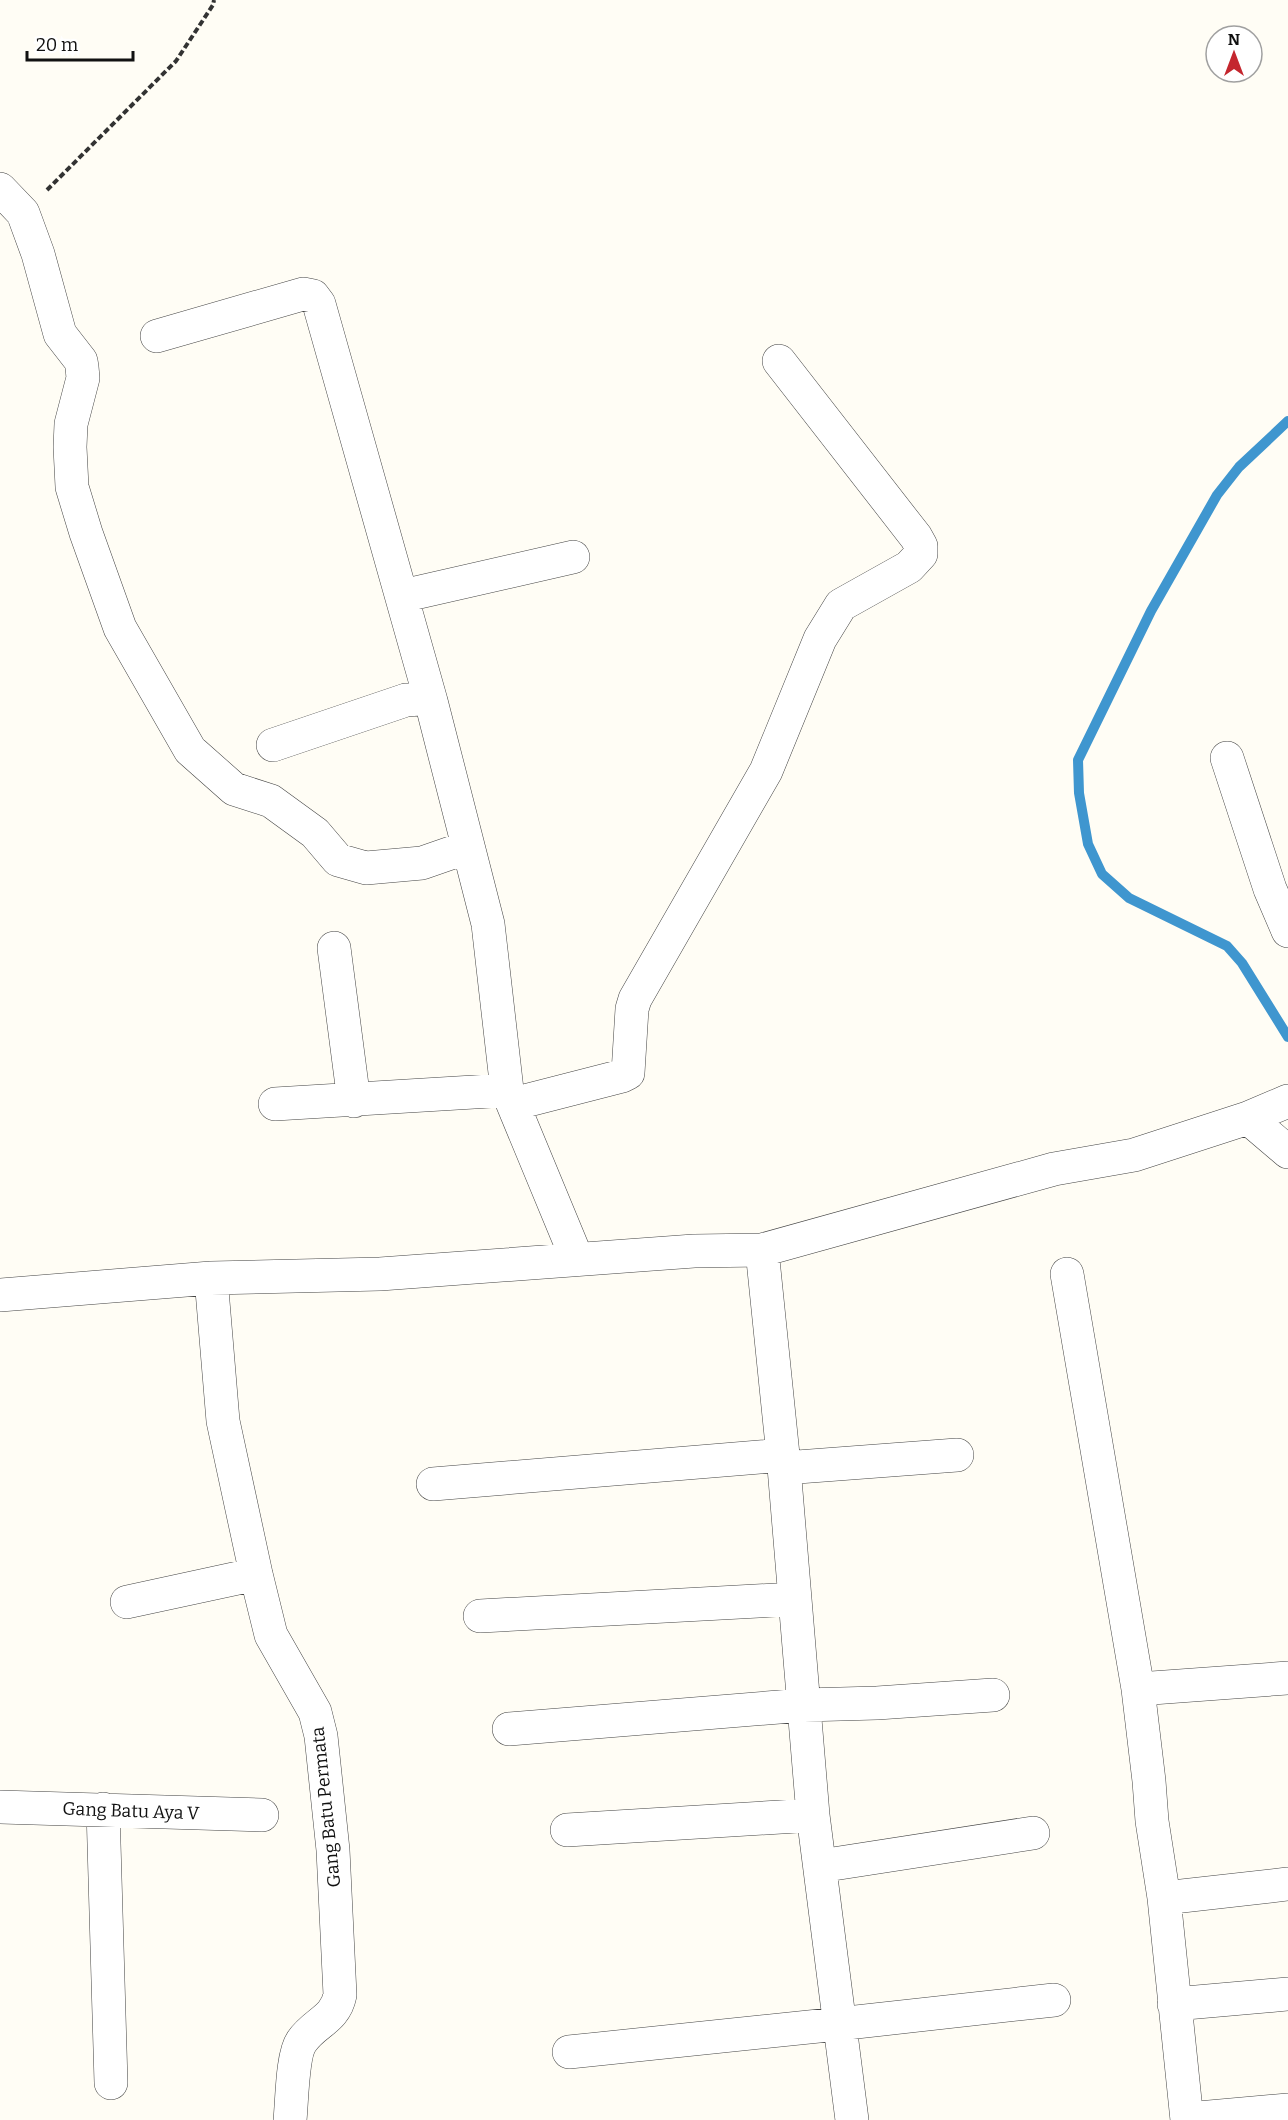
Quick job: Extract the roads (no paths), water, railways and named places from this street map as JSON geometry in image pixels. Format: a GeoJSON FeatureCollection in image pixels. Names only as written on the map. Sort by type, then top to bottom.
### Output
{"type":"FeatureCollection","features":[{"type":"Feature","properties":{"kind":"street"},"geometry":{"type":"LineString","coordinates":[[0,189],[23,213],[38,254],[60,334],[81,360],[83,378],[71,424],[70,447],[72,487],[86,533],[120,628],[190,750],[234,789],[271,801],[315,832],[338,860],[366,868],[422,863],[468,847]]}},
{"type":"Feature","properties":{"kind":"street"},"geometry":{"type":"LineString","coordinates":[[158,336],[303,294],[313,296],[319,304],[431,702],[488,924],[510,1097],[577,1259]]}},
{"type":"Feature","properties":{"kind":"street"},"geometry":{"type":"LineString","coordinates":[[275,1104],[510,1097],[628,1073],[632,1009],[635,999],[766,771],[820,639],[841,605],[909,567],[921,554],[921,546],[916,537],[779,361]]}},
{"type":"Feature","properties":{"kind":"street"},"geometry":{"type":"LineString","coordinates":[[402,596],[573,557]]}},
{"type":"Feature","properties":{"kind":"street"},"geometry":{"type":"LineString","coordinates":[[273,745],[406,700],[420,699],[431,702]]}},
{"type":"Feature","properties":{"kind":"street"},"geometry":{"type":"LineString","coordinates":[[1227,758],[1270,889],[1288,931]]}},
{"type":"Feature","properties":{"kind":"street"},"geometry":{"type":"LineString","coordinates":[[334,948],[354,1101]]}},
{"type":"Feature","properties":{"kind":"street"},"geometry":{"type":"LineString","coordinates":[[0,1295],[211,1278],[380,1274],[694,1251],[762,1250],[1054,1169],[1134,1155],[1248,1118],[1288,1101]]}},
{"type":"Feature","properties":{"kind":"street"},"geometry":{"type":"LineString","coordinates":[[1248,1118],[1288,1152]]}},
{"type":"Feature","properties":{"kind":"street"},"geometry":{"type":"LineString","coordinates":[[762,1250],[784,1461],[813,1815],[852,2120]]}},
{"type":"Feature","properties":{"kind":"street"},"geometry":{"type":"LineString","coordinates":[[1067,1274],[1138,1689],[1152,1821],[1164,1898],[1187,2119],[1288,2110]]}},
{"type":"Feature","properties":{"kind":"street","name":"Gang Batu Permata"},"geometry":{"type":"LineString","coordinates":[[211,1278],[223,1421],[271,1635],[315,1712],[321,1736],[333,1850],[340,1995],[334,2012],[300,2042],[296,2058],[290,2120]]}},
{"type":"Feature","properties":{"kind":"street"},"geometry":{"type":"LineString","coordinates":[[433,1484],[784,1461],[957,1455]]}},
{"type":"Feature","properties":{"kind":"street"},"geometry":{"type":"LineString","coordinates":[[127,1602],[256,1574]]}},
{"type":"Feature","properties":{"kind":"street"},"geometry":{"type":"LineString","coordinates":[[480,1616],[794,1599]]}},
{"type":"Feature","properties":{"kind":"street"},"geometry":{"type":"LineString","coordinates":[[1138,1689],[1288,1678]]}},
{"type":"Feature","properties":{"kind":"street"},"geometry":{"type":"LineString","coordinates":[[509,1729],[804,1705],[877,1703],[993,1695]]}},
{"type":"Feature","properties":{"kind":"street","name":"Gang Batu Aya V"},"geometry":{"type":"LineString","coordinates":[[0,1807],[262,1815]]}},
{"type":"Feature","properties":{"kind":"street"},"geometry":{"type":"LineString","coordinates":[[103,1809],[111,2083]]}},
{"type":"Feature","properties":{"kind":"street"},"geometry":{"type":"LineString","coordinates":[[567,1830],[813,1815]]}},
{"type":"Feature","properties":{"kind":"street"},"geometry":{"type":"LineString","coordinates":[[820,1866],[1033,1833]]}},
{"type":"Feature","properties":{"kind":"street"},"geometry":{"type":"LineString","coordinates":[[1164,1898],[1288,1884]]}},
{"type":"Feature","properties":{"kind":"street"},"geometry":{"type":"LineString","coordinates":[[1174,2004],[1288,1994]]}},
{"type":"Feature","properties":{"kind":"street"},"geometry":{"type":"LineString","coordinates":[[569,2052],[1054,2000]]}},
{"type":"Feature","properties":{"kind":"waterway"},"geometry":{"type":"LineString","coordinates":[[1288,421],[1239,467],[1217,495],[1151,611],[1078,760],[1079,793],[1088,844],[1102,874],[1129,898],[1227,946],[1242,963],[1288,1037]]}}]}
